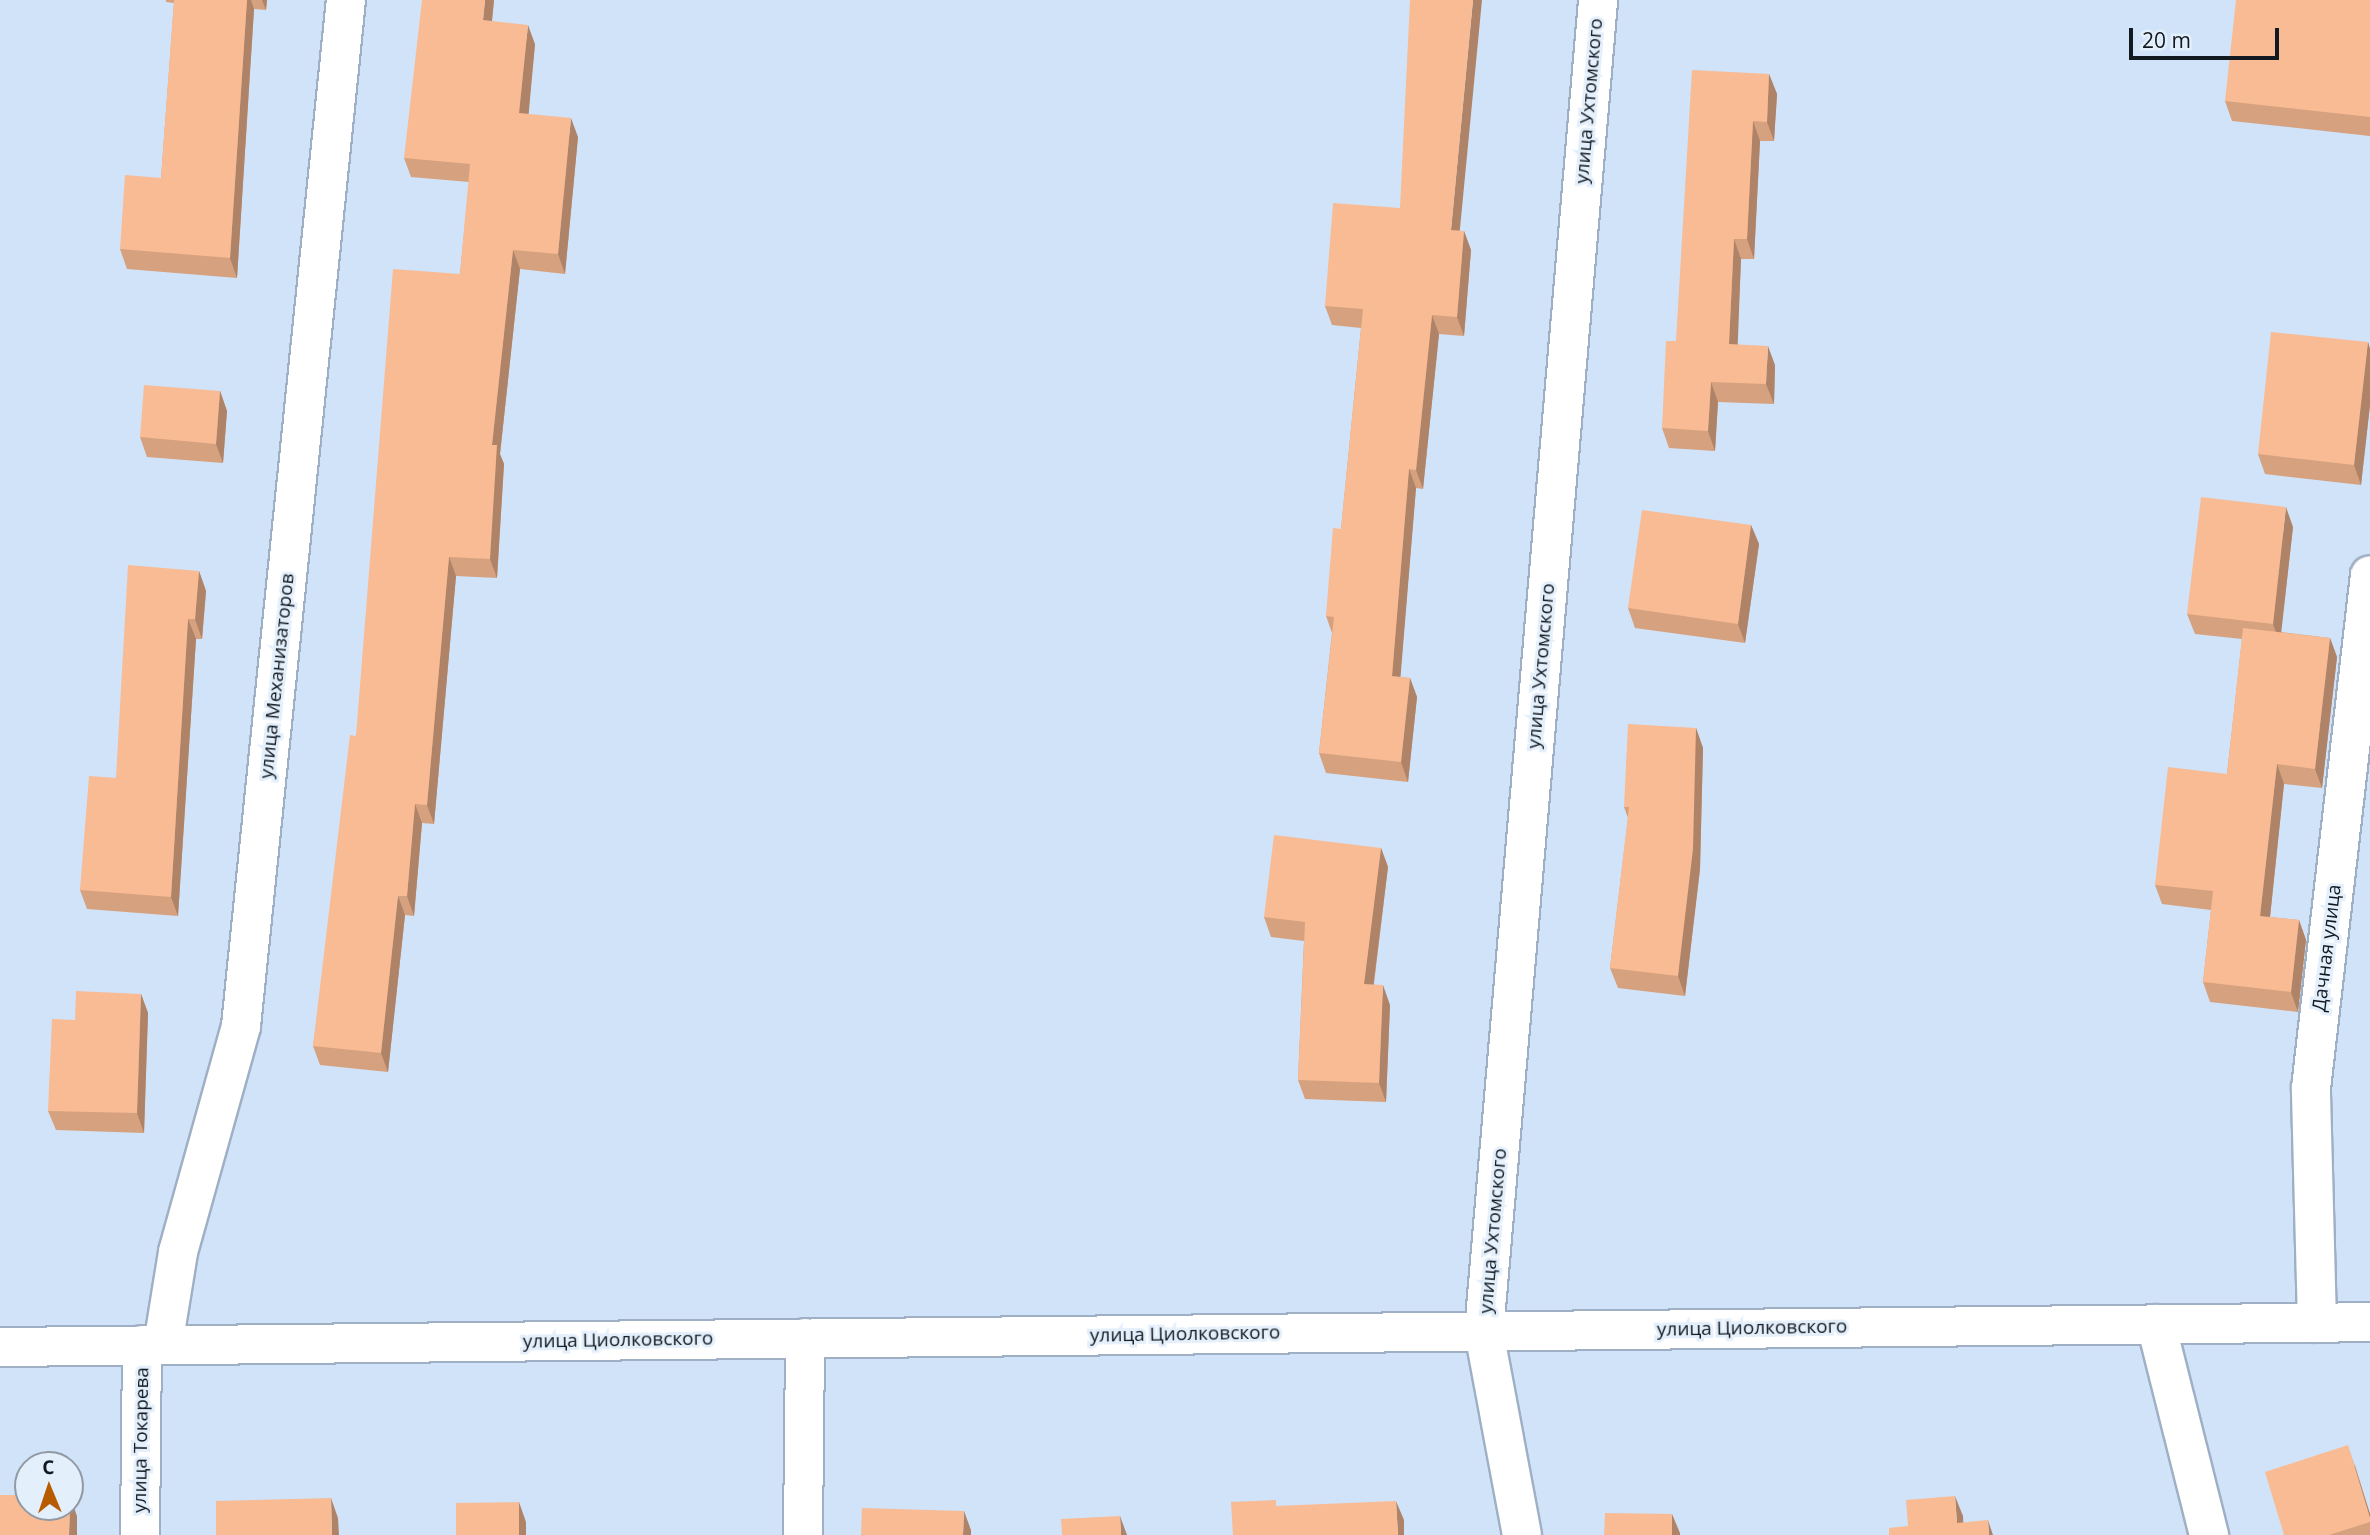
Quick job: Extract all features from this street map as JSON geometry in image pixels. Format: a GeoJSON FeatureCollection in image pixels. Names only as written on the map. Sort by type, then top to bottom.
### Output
{"type":"FeatureCollection","features":[{"type":"Feature","properties":{"kind":"street","name":"улица Механизаторов"},"geometry":{"type":"LineString","coordinates":[[152,1345],[241,1026],[346,0]]}},
{"type":"Feature","properties":{"kind":"street","name":"улица Ухтомского"},"geometry":{"type":"LineString","coordinates":[[1522,1535],[1484,1331],[1598,0]]}},
{"type":"Feature","properties":{"kind":"street","name":"Дачная улица"},"geometry":{"type":"LineString","coordinates":[[2317,1322],[2311,1088],[2370,575]]}},
{"type":"Feature","properties":{"kind":"street","name":"улица Циолковского"},"geometry":{"type":"LineString","coordinates":[[0,1347],[2370,1322]]}},
{"type":"Feature","properties":{"kind":"street"},"geometry":{"type":"LineString","coordinates":[[2156,1324],[2209,1535]]}},
{"type":"Feature","properties":{"kind":"street"},"geometry":{"type":"LineString","coordinates":[[803,1535],[805,1338]]}},
{"type":"Feature","properties":{"kind":"street","name":"улица Токарева"},"geometry":{"type":"LineString","coordinates":[[140,1535],[152,1345]]}},
{"type":"Feature","properties":{"kind":"building"},"geometry":{"type":"Polygon","coordinates":[[[174,0],[247,0],[230,258],[120,249],[125,175],[161,178],[174,0]]]}},
{"type":"Feature","properties":{"kind":"building"},"geometry":{"type":"Polygon","coordinates":[[[422,0],[485,0],[483,20],[528,25],[519,113],[571,118],[558,254],[513,250],[492,445],[497,445],[490,559],[449,557],[427,805],[415,804],[407,896],[398,896],[381,1053],[313,1046],[350,735],[356,736],[393,269],[460,274],[470,164],[404,158],[422,0]]]}},
{"type":"Feature","properties":{"kind":"building"},"geometry":{"type":"Polygon","coordinates":[[[1410,0],[1473,0],[1451,230],[1464,231],[1457,317],[1432,315],[1416,470],[1409,469],[1392,676],[1410,678],[1401,762],[1319,753],[1334,617],[1326,616],[1333,528],[1341,529],[1363,309],[1325,306],[1333,203],[1400,208],[1410,0]]]}},
{"type":"Feature","properties":{"kind":"building"},"geometry":{"type":"Polygon","coordinates":[[[2236,0],[2370,0],[2370,117],[2225,101],[2236,0]]]}},
{"type":"Feature","properties":{"kind":"building"},"geometry":{"type":"Polygon","coordinates":[[[1692,70],[1769,74],[1767,122],[1753,121],[1747,239],[1734,239],[1729,344],[1768,346],[1766,384],[1711,382],[1708,431],[1662,428],[1666,341],[1676,341],[1692,70]]]}},
{"type":"Feature","properties":{"kind":"building"},"geometry":{"type":"Polygon","coordinates":[[[2271,332],[2368,342],[2354,465],[2258,454],[2271,332]]]}},
{"type":"Feature","properties":{"kind":"building"},"geometry":{"type":"Polygon","coordinates":[[[144,385],[220,391],[216,444],[140,437],[144,385]]]}},
{"type":"Feature","properties":{"kind":"building"},"geometry":{"type":"Polygon","coordinates":[[[2201,497],[2286,507],[2273,624],[2187,614],[2201,497]]]}},
{"type":"Feature","properties":{"kind":"building"},"geometry":{"type":"Polygon","coordinates":[[[1642,510],[1751,525],[1738,624],[1628,608],[1642,510]]]}},
{"type":"Feature","properties":{"kind":"building"},"geometry":{"type":"Polygon","coordinates":[[[128,565],[199,571],[195,619],[188,619],[171,897],[80,890],[89,776],[116,778],[128,565]]]}},
{"type":"Feature","properties":{"kind":"building"},"geometry":{"type":"Polygon","coordinates":[[[2243,628],[2330,638],[2315,769],[2277,764],[2260,916],[2299,920],[2291,992],[2203,982],[2213,891],[2155,885],[2168,767],[2227,774],[2243,628]]]}},
{"type":"Feature","properties":{"kind":"building"},"geometry":{"type":"Polygon","coordinates":[[[1628,724],[1696,728],[1693,849],[1678,976],[1610,968],[1629,807],[1624,807],[1628,724]]]}},
{"type":"Feature","properties":{"kind":"building"},"geometry":{"type":"Polygon","coordinates":[[[1274,835],[1381,848],[1364,984],[1383,985],[1379,1083],[1298,1080],[1305,922],[1264,917],[1274,835]]]}},
{"type":"Feature","properties":{"kind":"building"},"geometry":{"type":"Polygon","coordinates":[[[76,991],[141,994],[137,1113],[48,1111],[52,1019],[75,1020],[76,991]]]}},
{"type":"Feature","properties":{"kind":"building"},"geometry":{"type":"Polygon","coordinates":[[[2348,1445],[2370,1522],[2329,1535],[2284,1535],[2265,1472],[2348,1445]]]}},
{"type":"Feature","properties":{"kind":"building"},"geometry":{"type":"Polygon","coordinates":[[[0,1495],[14,1495],[14,1521],[70,1521],[69,1535],[0,1535],[0,1495]]]}},
{"type":"Feature","properties":{"kind":"building"},"geometry":{"type":"Polygon","coordinates":[[[1955,1496],[1957,1523],[1988,1520],[1989,1535],[1889,1535],[1889,1528],[1908,1526],[1906,1500],[1955,1496]]]}},
{"type":"Feature","properties":{"kind":"building"},"geometry":{"type":"Polygon","coordinates":[[[331,1498],[332,1535],[216,1535],[216,1501],[331,1498]]]}},
{"type":"Feature","properties":{"kind":"building"},"geometry":{"type":"Polygon","coordinates":[[[1276,1500],[1276,1506],[1396,1501],[1398,1535],[1233,1535],[1231,1502],[1276,1500]]]}},
{"type":"Feature","properties":{"kind":"building"},"geometry":{"type":"Polygon","coordinates":[[[519,1502],[519,1535],[456,1535],[456,1503],[519,1502]]]}},
{"type":"Feature","properties":{"kind":"building"},"geometry":{"type":"Polygon","coordinates":[[[862,1508],[964,1511],[963,1535],[861,1535],[862,1508]]]}},
{"type":"Feature","properties":{"kind":"building"},"geometry":{"type":"Polygon","coordinates":[[[1605,1513],[1672,1514],[1672,1535],[1604,1535],[1605,1513]]]}},
{"type":"Feature","properties":{"kind":"building"},"geometry":{"type":"Polygon","coordinates":[[[1120,1516],[1121,1535],[1062,1535],[1061,1519],[1120,1516]]]}}]}
